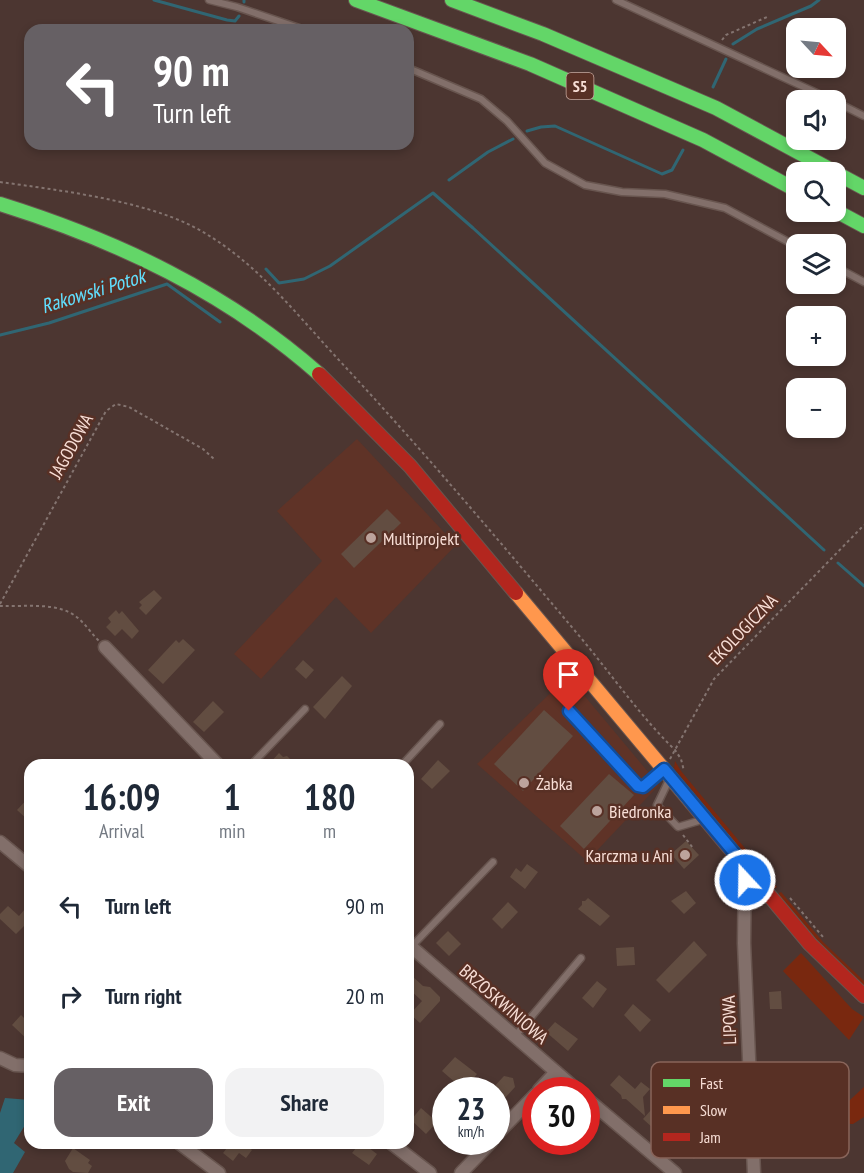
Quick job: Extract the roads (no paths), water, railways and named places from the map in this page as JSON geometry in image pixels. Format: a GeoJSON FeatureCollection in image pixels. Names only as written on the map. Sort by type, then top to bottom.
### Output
{"type":"FeatureCollection","features":[{"type":"Feature","properties":{"kind":"main road","name":"S5"},"geometry":{"type":"LineString","coordinates":[[356,0],[530,64],[703,140],[786,185]]}},
{"type":"Feature","properties":{"kind":"main road","name":"S5"},"geometry":{"type":"LineString","coordinates":[[452,0],[543,34],[716,108],[815,162]]}},
{"type":"Feature","properties":{"kind":"main road","name":"S5"},"geometry":{"type":"LineString","coordinates":[[846,179],[864,188]]}},
{"type":"Feature","properties":{"kind":"main road"},"geometry":{"type":"LineString","coordinates":[[0,204],[96,236],[145,256],[225,302],[301,358],[356,408],[410,466],[810,944],[864,996]]}},
{"type":"Feature","properties":{"kind":"main road"},"geometry":{"type":"LineString","coordinates":[[846,216],[864,226]]}},
{"type":"Feature","properties":{"kind":"street"},"geometry":{"type":"LineString","coordinates":[[105,648],[212,759]]}},
{"type":"Feature","properties":{"kind":"street"},"geometry":{"type":"LineString","coordinates":[[0,842],[24,862]]}},
{"type":"Feature","properties":{"kind":"street","name":"LIPOWA"},"geometry":{"type":"LineString","coordinates":[[746,867],[744,943],[749,1062]]}},
{"type":"Feature","properties":{"kind":"street","name":"BRZOSKWINIOWA"},"geometry":{"type":"LineString","coordinates":[[414,949],[562,1077]]}},
{"type":"Feature","properties":{"kind":"street"},"geometry":{"type":"LineString","coordinates":[[2,1060],[24,1065]]}},
{"type":"Feature","properties":{"kind":"street"},"geometry":{"type":"LineString","coordinates":[[551,1077],[556,1072]]}},
{"type":"Feature","properties":{"kind":"street"},"geometry":{"type":"LineString","coordinates":[[510,1121],[522,1108]]}},
{"type":"Feature","properties":{"kind":"street"},"geometry":{"type":"LineString","coordinates":[[600,1110],[651,1153]]}},
{"type":"Feature","properties":{"kind":"street"},"geometry":{"type":"LineString","coordinates":[[187,1149],[219,1173]]}},
{"type":"Feature","properties":{"kind":"street"},"geometry":{"type":"LineString","coordinates":[[399,1149],[430,1173]]}},
{"type":"Feature","properties":{"kind":"street"},"geometry":{"type":"LineString","coordinates":[[461,1173],[478,1155]]}},
{"type":"Feature","properties":{"kind":"street"},"geometry":{"type":"LineString","coordinates":[[657,1158],[675,1173]]}},
{"type":"Feature","properties":{"kind":"street","name":"LIPOWA"},"geometry":{"type":"LineString","coordinates":[[753,1158],[754,1173]]}},
{"type":"Feature","properties":{"kind":"lane"},"geometry":{"type":"LineString","coordinates":[[209,0],[287,24]]}},
{"type":"Feature","properties":{"kind":"lane"},"geometry":{"type":"LineString","coordinates":[[616,0],[811,90]]}},
{"type":"Feature","properties":{"kind":"lane"},"geometry":{"type":"LineString","coordinates":[[414,71],[481,99],[507,121],[545,163],[576,181],[622,192],[665,194],[725,208],[786,241]]}},
{"type":"Feature","properties":{"kind":"lane"},"geometry":{"type":"LineString","coordinates":[[846,107],[864,116]]}},
{"type":"Feature","properties":{"kind":"lane"},"geometry":{"type":"LineString","coordinates":[[846,272],[864,282]]}},
{"type":"Feature","properties":{"kind":"lane"},"geometry":{"type":"LineString","coordinates":[[257,759],[305,709]]}},
{"type":"Feature","properties":{"kind":"lane"},"geometry":{"type":"LineString","coordinates":[[569,711],[638,786],[643,787],[667,773]]}},
{"type":"Feature","properties":{"kind":"lane"},"geometry":{"type":"LineString","coordinates":[[408,759],[440,724]]}},
{"type":"Feature","properties":{"kind":"lane"},"geometry":{"type":"LineString","coordinates":[[667,773],[657,805],[678,827],[706,819]]}},
{"type":"Feature","properties":{"kind":"lane"},"geometry":{"type":"LineString","coordinates":[[414,942],[493,862]]}},
{"type":"Feature","properties":{"kind":"lane"},"geometry":{"type":"LineString","coordinates":[[515,1037],[581,958]]}},
{"type":"Feature","properties":{"kind":"water"},"geometry":{"type":"Polygon","coordinates":[[[5,1098],[24,1100],[24,1127],[14,1143],[25,1152],[13,1173],[0,1173],[0,1113],[5,1098]]]}},
{"type":"Feature","properties":{"kind":"waterway"},"geometry":{"type":"LineString","coordinates":[[154,0],[227,20],[235,21],[239,16]]}},
{"type":"Feature","properties":{"kind":"waterway","name":"Rakowski Potok"},"geometry":{"type":"LineString","coordinates":[[733,44],[757,29],[811,6],[819,0]]}},
{"type":"Feature","properties":{"kind":"waterway","name":"Rakowski Potok"},"geometry":{"type":"LineString","coordinates":[[713,87],[726,59]]}},
{"type":"Feature","properties":{"kind":"waterway","name":"Rakowski Potok"},"geometry":{"type":"LineString","coordinates":[[527,131],[555,126],[662,174],[672,170],[683,150]]}},
{"type":"Feature","properties":{"kind":"waterway","name":"Rakowski Potok"},"geometry":{"type":"LineString","coordinates":[[449,180],[488,152],[513,139]]}},
{"type":"Feature","properties":{"kind":"waterway"},"geometry":{"type":"LineString","coordinates":[[266,269],[279,283],[304,279],[330,266],[433,193],[824,550]]}},
{"type":"Feature","properties":{"kind":"waterway","name":"Rakowski Potok"},"geometry":{"type":"LineString","coordinates":[[0,335],[49,323],[167,284],[220,322]]}},
{"type":"Feature","properties":{"kind":"waterway"},"geometry":{"type":"LineString","coordinates":[[838,563],[864,586]]}},
{"type":"Feature","properties":{"kind":"place","name":"Multiprojekt"},"geometry":{"type":"Point","coordinates":[371,538]}},
{"type":"Feature","properties":{"kind":"place","name":"Żabka"},"geometry":{"type":"Point","coordinates":[524,783]}},
{"type":"Feature","properties":{"kind":"place","name":"Biedronka"},"geometry":{"type":"Point","coordinates":[597,811]}},
{"type":"Feature","properties":{"kind":"place","name":"Karczma u Ani"},"geometry":{"type":"Point","coordinates":[685,855]}}]}
